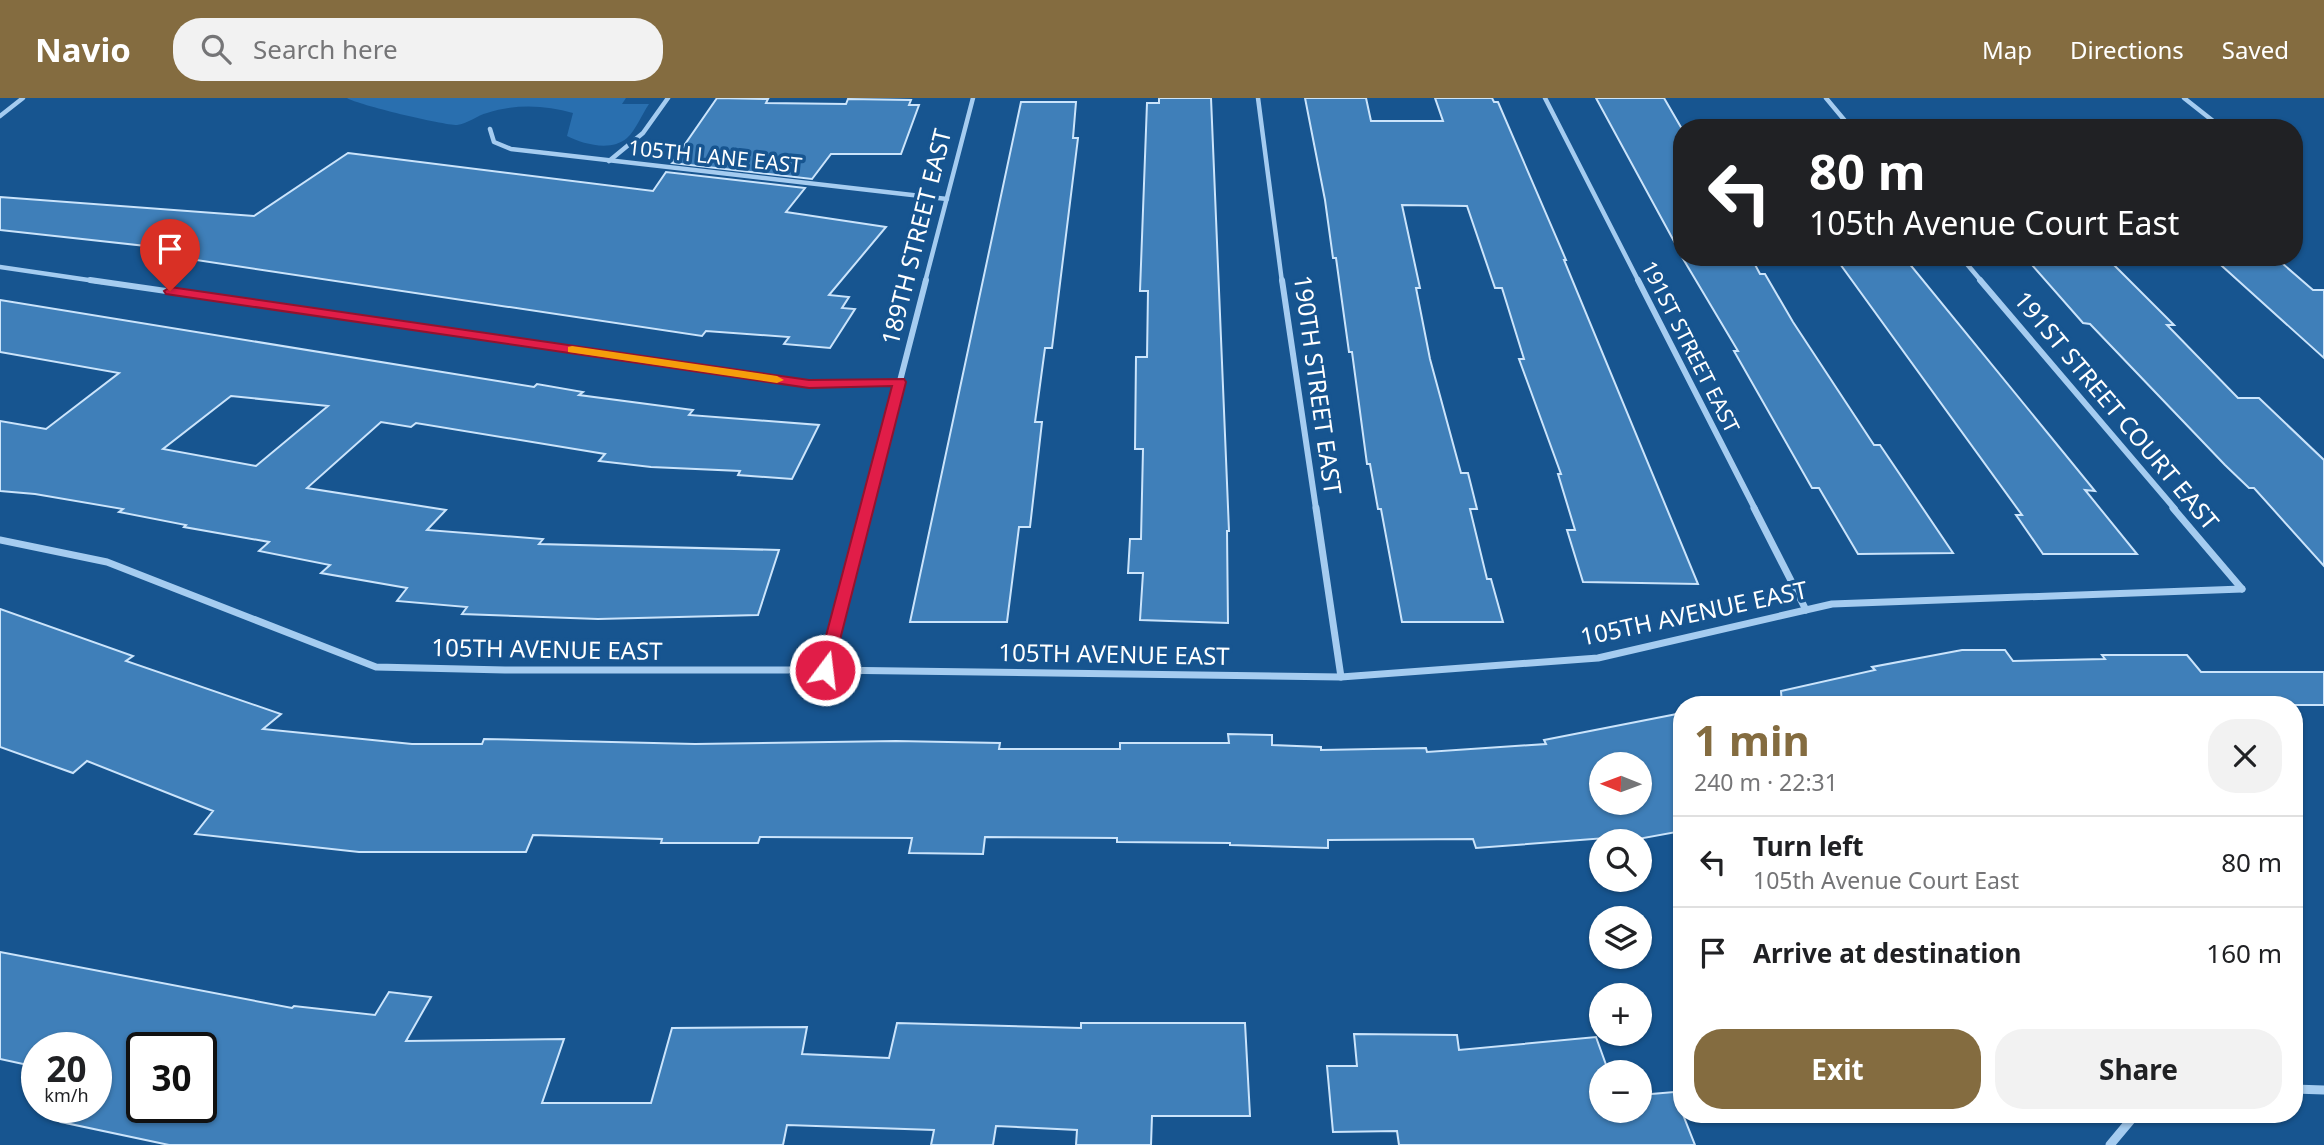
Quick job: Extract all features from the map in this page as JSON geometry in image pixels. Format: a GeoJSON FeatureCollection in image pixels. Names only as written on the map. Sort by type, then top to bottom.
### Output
{"type":"FeatureCollection","features":[{"type":"Feature","properties":{"kind":"street"},"geometry":{"type":"LineString","coordinates":[[0,116],[23,98]]}},
{"type":"Feature","properties":{"kind":"street"},"geometry":{"type":"LineString","coordinates":[[609,161],[643,133],[668,98]]}},
{"type":"Feature","properties":{"kind":"street","name":"189TH STREET EAST"},"geometry":{"type":"LineString","coordinates":[[825,670],[973,98]]}},
{"type":"Feature","properties":{"kind":"street","name":"190TH STREET EAST"},"geometry":{"type":"LineString","coordinates":[[1258,98],[1267,177],[1341,677]]}},
{"type":"Feature","properties":{"kind":"street","name":"191ST STREET EAST"},"geometry":{"type":"LineString","coordinates":[[1545,98],[1806,610]]}},
{"type":"Feature","properties":{"kind":"street"},"geometry":{"type":"LineString","coordinates":[[1826,98],[1844,119]]}},
{"type":"Feature","properties":{"kind":"street"},"geometry":{"type":"LineString","coordinates":[[2184,98],[2211,119]]}},
{"type":"Feature","properties":{"kind":"street","name":"105TH LANE EAST"},"geometry":{"type":"LineString","coordinates":[[490,129],[494,142],[511,149],[947,199]]}},
{"type":"Feature","properties":{"kind":"street","name":"191ST STREET COURT EAST"},"geometry":{"type":"LineString","coordinates":[[1969,266],[2242,589]]}},
{"type":"Feature","properties":{"kind":"street"},"geometry":{"type":"LineString","coordinates":[[0,267],[809,384],[900,382]]}},
{"type":"Feature","properties":{"kind":"street","name":"105TH AVENUE EAST"},"geometry":{"type":"LineString","coordinates":[[0,540],[107,562],[376,667],[505,670],[825,670],[1341,677],[1598,658],[1832,604],[2242,589]]}},
{"type":"Feature","properties":{"kind":"street"},"geometry":{"type":"LineString","coordinates":[[2303,1089],[2324,1090]]}},
{"type":"Feature","properties":{"kind":"street"},"geometry":{"type":"LineString","coordinates":[[2110,1145],[2128,1123]]}},
{"type":"Feature","properties":{"kind":"shaded area"},"geometry":{"type":"Polygon","coordinates":[[[347,98],[626,98],[622,104],[649,104],[627,138],[605,146],[581,142],[567,136],[573,113],[562,110],[541,107],[508,108],[457,125],[401,114],[347,98]]]}},
{"type":"Feature","properties":{"kind":"building"},"geometry":{"type":"Polygon","coordinates":[[[717,98],[768,99],[766,103],[846,104],[848,99],[911,100],[909,105],[919,105],[901,154],[831,154],[812,179],[672,163],[717,98]]]}},
{"type":"Feature","properties":{"kind":"building"},"geometry":{"type":"Polygon","coordinates":[[[1159,98],[1211,98],[1229,531],[1228,623],[1140,620],[1143,573],[1128,573],[1130,539],[1141,539],[1143,449],[1135,449],[1136,357],[1147,357],[1148,291],[1140,291],[1147,103],[1159,103],[1159,98]]]}},
{"type":"Feature","properties":{"kind":"building"},"geometry":{"type":"Polygon","coordinates":[[[1305,98],[1366,98],[1371,121],[1443,121],[1435,98],[1492,98],[1494,102],[1498,102],[1566,260],[1698,584],[1583,582],[1567,530],[1575,530],[1558,474],[1561,474],[1519,359],[1524,359],[1502,288],[1495,288],[1467,206],[1402,205],[1420,288],[1416,288],[1430,359],[1461,473],[1468,473],[1477,509],[1470,509],[1487,579],[1491,579],[1503,622],[1402,622],[1381,509],[1378,509],[1370,464],[1367,464],[1352,352],[1349,352],[1336,258],[1333,258],[1325,200],[1305,98]]]}},
{"type":"Feature","properties":{"kind":"building"},"geometry":{"type":"Polygon","coordinates":[[[1596,98],[1664,98],[1676,119],[1673,119],[1673,239],[1596,98]]]}},
{"type":"Feature","properties":{"kind":"building"},"geometry":{"type":"Polygon","coordinates":[[[1021,102],[1076,102],[1073,138],[1078,138],[1052,348],[1045,348],[1035,422],[1042,422],[1030,527],[1019,527],[1007,622],[910,622],[1021,102]]]}},
{"type":"Feature","properties":{"kind":"building"},"geometry":{"type":"Polygon","coordinates":[[[348,153],[653,191],[666,172],[805,188],[786,212],[886,227],[829,295],[849,297],[842,308],[855,309],[830,348],[784,344],[789,337],[706,331],[702,336],[163,255],[173,249],[0,230],[0,197],[254,216],[348,153]]]}},
{"type":"Feature","properties":{"kind":"building"},"geometry":{"type":"Polygon","coordinates":[[[1687,266],[1756,266],[1760,274],[1765,274],[1793,322],[1874,445],[1880,445],[1953,553],[1858,554],[1819,488],[1812,488],[1734,351],[1738,351],[1687,266]]]}},
{"type":"Feature","properties":{"kind":"building"},"geometry":{"type":"Polygon","coordinates":[[[1842,266],[1911,266],[2095,491],[2085,490],[2137,554],[2043,554],[2016,515],[2022,515],[1842,266]]]}},
{"type":"Feature","properties":{"kind":"building"},"geometry":{"type":"Polygon","coordinates":[[[2033,266],[2115,266],[2174,325],[2167,325],[2238,398],[2259,398],[2324,460],[2324,566],[2254,488],[2249,488],[2225,465],[2090,324],[2083,323],[2033,266]]]}},
{"type":"Feature","properties":{"kind":"building"},"geometry":{"type":"Polygon","coordinates":[[[2222,266],[2285,266],[2313,290],[2324,290],[2324,358],[2222,266]]]}},
{"type":"Feature","properties":{"kind":"building"},"geometry":{"type":"Polygon","coordinates":[[[0,300],[534,387],[537,384],[583,392],[579,395],[693,410],[689,415],[819,425],[792,479],[738,475],[740,471],[651,467],[599,461],[605,454],[416,423],[411,427],[381,422],[307,488],[446,510],[427,530],[543,539],[539,544],[779,550],[758,615],[598,619],[462,614],[467,607],[397,601],[407,588],[321,573],[330,565],[259,551],[269,542],[119,512],[123,509],[0,491],[0,421],[46,429],[119,373],[0,352],[0,300]],[[231,396],[163,449],[256,466],[328,406],[231,396]]]}},
{"type":"Feature","properties":{"kind":"building"},"geometry":{"type":"Polygon","coordinates":[[[0,609],[133,656],[126,661],[281,714],[263,729],[412,744],[482,744],[484,739],[695,744],[896,741],[1000,743],[999,749],[1120,749],[1120,743],[1229,743],[1228,734],[1272,735],[1272,745],[1321,747],[1321,750],[1426,748],[1427,752],[1546,744],[1544,740],[1673,715],[1673,833],[1652,836],[1652,829],[1589,829],[1589,839],[1476,848],[1473,839],[1328,840],[1328,848],[1230,843],[1117,842],[1117,838],[985,837],[983,854],[909,853],[912,838],[760,837],[758,843],[661,843],[662,839],[533,835],[526,852],[359,852],[195,834],[213,811],[87,761],[73,773],[0,747],[0,609]]]}},
{"type":"Feature","properties":{"kind":"building"},"geometry":{"type":"Polygon","coordinates":[[[1962,650],[2005,650],[2013,661],[2105,659],[2102,655],[2187,655],[2201,672],[2324,672],[2324,705],[2303,705],[2303,696],[1781,696],[1781,691],[1875,670],[1872,667],[1962,650]]]}},
{"type":"Feature","properties":{"kind":"building"},"geometry":{"type":"Polygon","coordinates":[[[0,952],[292,1008],[294,1006],[375,1015],[389,992],[431,997],[406,1041],[564,1039],[542,1103],[651,1103],[672,1028],[807,1027],[802,1054],[889,1058],[897,1023],[1081,1028],[1081,1023],[1245,1023],[1250,1116],[1152,1116],[1151,1145],[1076,1145],[1077,1130],[996,1126],[993,1145],[931,1145],[934,1130],[787,1125],[783,1145],[169,1145],[66,1123],[112,1123],[112,1032],[21,1032],[21,1064],[0,1059],[0,952]]]}},
{"type":"Feature","properties":{"kind":"building"},"geometry":{"type":"Polygon","coordinates":[[[1354,1034],[1457,1035],[1459,1050],[1589,1038],[1589,1046],[1599,1046],[1604,1060],[1589,1060],[1589,1123],[1652,1123],[1652,1094],[1673,1092],[1673,1123],[1686,1123],[1695,1145],[1399,1145],[1397,1131],[1333,1132],[1327,1066],[1357,1066],[1354,1034]]]}},
{"type":"Feature","properties":{"kind":"slow traffic"},"geometry":{"type":"LineString","coordinates":[[572,350],[777,380]]}},
{"type":"Feature","properties":{"kind":"route"},"geometry":{"type":"LineString","coordinates":[[170,291],[809,384],[900,382],[825,670]]}}]}
